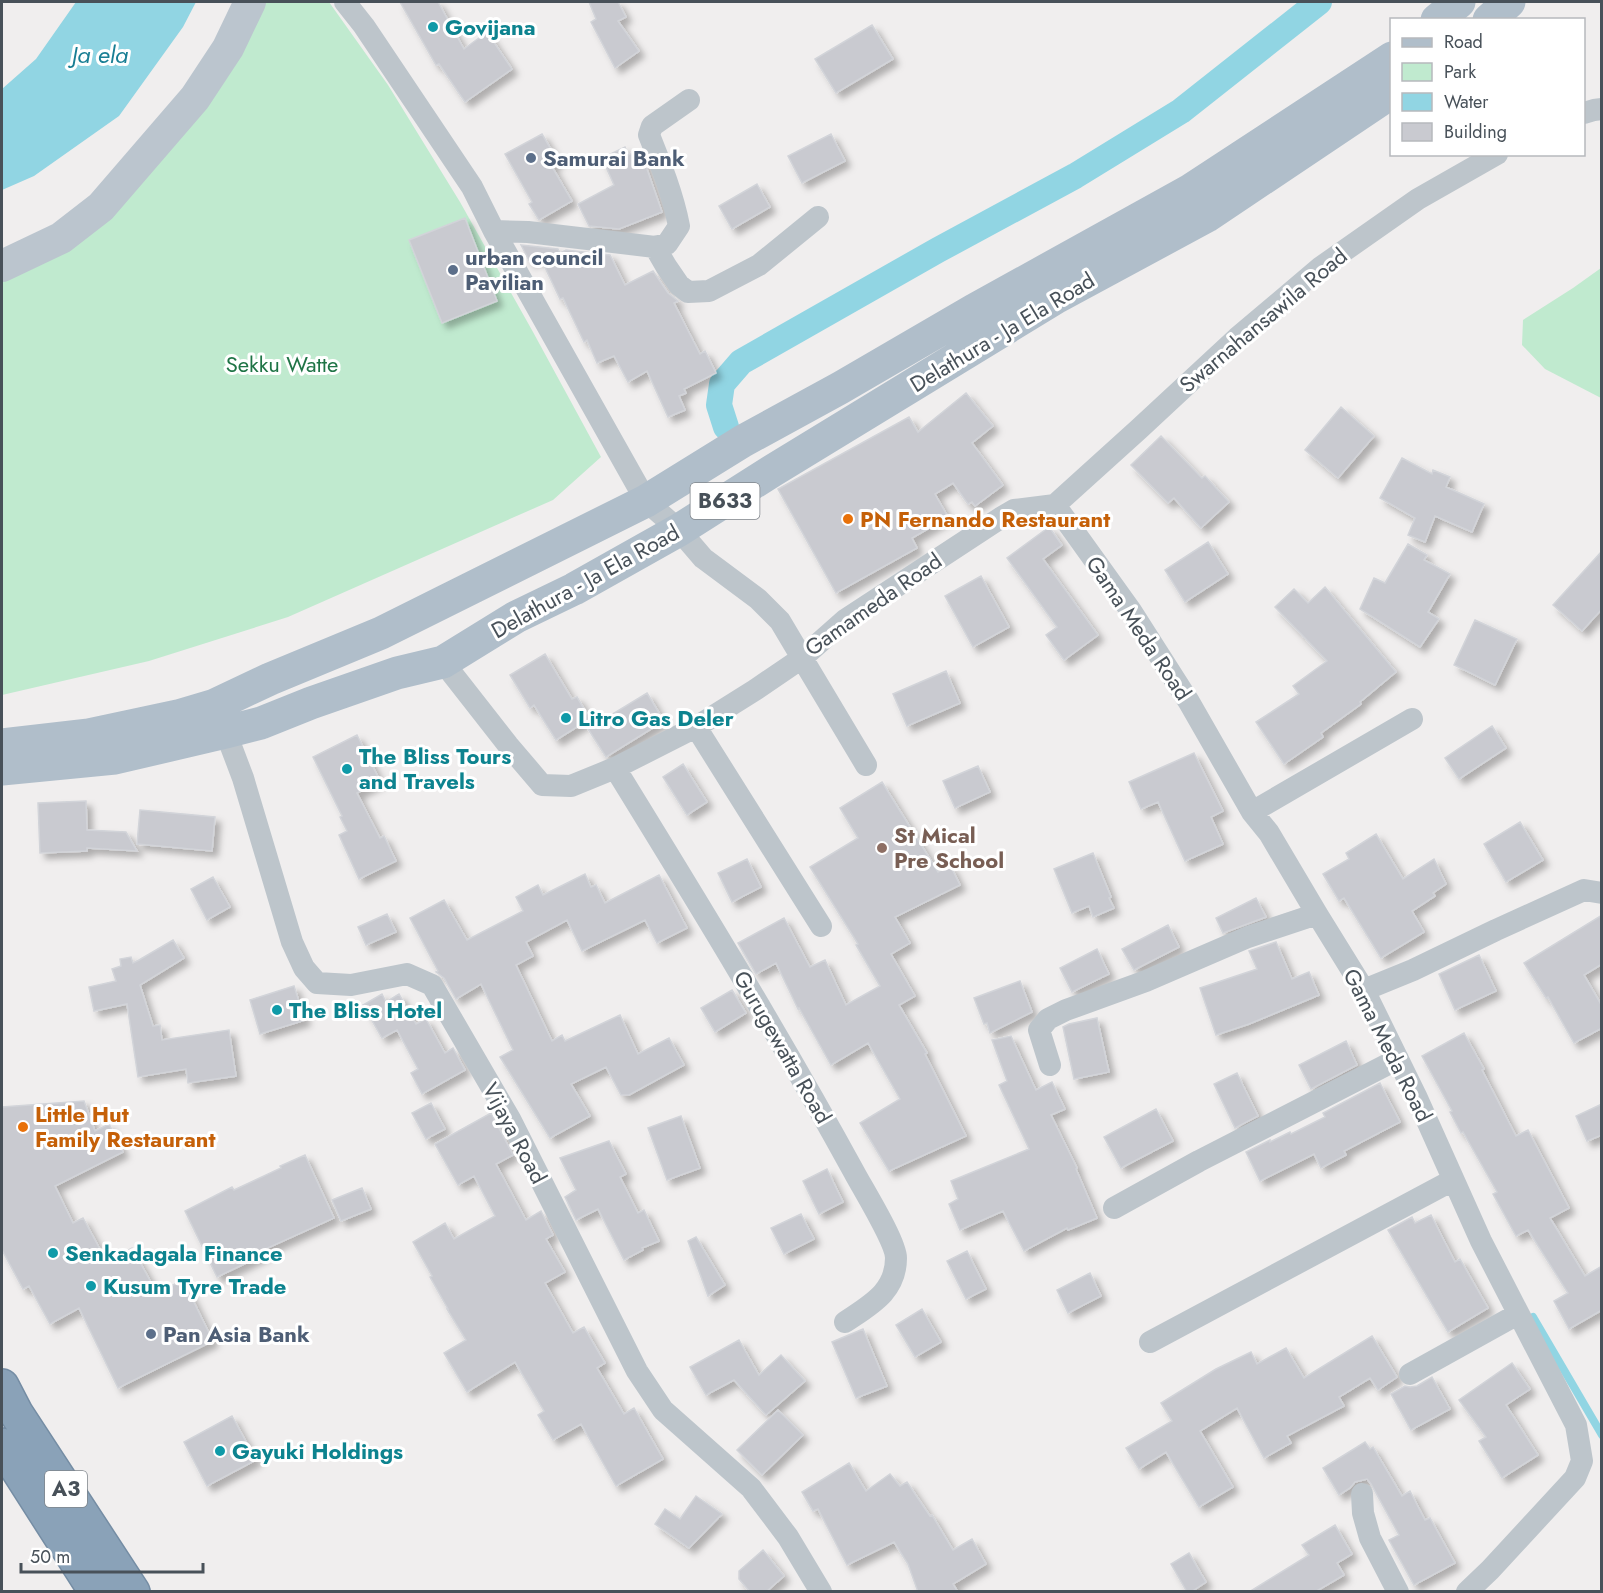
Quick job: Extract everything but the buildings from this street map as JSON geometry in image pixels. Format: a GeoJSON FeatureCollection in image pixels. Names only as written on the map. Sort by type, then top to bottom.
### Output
{"type":"FeatureCollection","features":[{"type":"Feature","properties":{"kind":"highway","name":"A3"},"geometry":{"type":"LineString","coordinates":[[2,1386],[16,1413],[133,1592]]}},
{"type":"Feature","properties":{"kind":"highway","name":"A3"},"geometry":{"type":"LineString","coordinates":[[2,1445],[96,1592]]}},
{"type":"Feature","properties":{"kind":"main road"},"geometry":{"type":"LineString","coordinates":[[1439,18],[1459,2]]}},
{"type":"Feature","properties":{"kind":"main road"},"geometry":{"type":"LineString","coordinates":[[1491,18],[1509,2]]}},
{"type":"Feature","properties":{"kind":"main road","name":"Delathura - Ja Ela Road"},"geometry":{"type":"LineString","coordinates":[[2,769],[115,758],[220,719],[270,680],[381,633],[646,501],[743,441],[1189,191],[1390,59]]}},
{"type":"Feature","properties":{"kind":"main road","name":"Delathura - Ja Ela Road"},"geometry":{"type":"LineString","coordinates":[[2,745],[89,735],[178,716],[261,723],[311,703],[397,674],[443,662],[516,617],[574,589],[679,530],[1047,303],[1207,216],[1390,93]]}},
{"type":"Feature","properties":{"kind":"street"},"geometry":{"type":"LineString","coordinates":[[2,266],[61,238],[101,207],[195,98],[228,48],[250,2]]}},
{"type":"Feature","properties":{"kind":"street","name":"Gamameda Road"},"geometry":{"type":"LineString","coordinates":[[345,2],[364,26],[472,187],[494,231],[646,501],[679,530],[703,558],[758,599],[780,621],[802,658],[845,620],[1002,517],[1014,510],[1050,506]]}},
{"type":"Feature","properties":{"kind":"street"},"geometry":{"type":"LineString","coordinates":[[494,231],[528,232],[655,247],[667,244],[679,226],[676,208],[649,135],[652,126],[688,100]]}},
{"type":"Feature","properties":{"kind":"street"},"geometry":{"type":"LineString","coordinates":[[1585,113],[1602,109]]}},
{"type":"Feature","properties":{"kind":"street","name":"Swarnahansawila Road"},"geometry":{"type":"LineString","coordinates":[[1050,506],[1237,338],[1321,267],[1418,199],[1493,156]]}},
{"type":"Feature","properties":{"kind":"street"},"geometry":{"type":"LineString","coordinates":[[655,247],[679,285],[688,292],[709,291],[759,265],[818,216]]}},
{"type":"Feature","properties":{"kind":"street","name":"Gama Meda Road"},"geometry":{"type":"LineString","coordinates":[[1050,506],[1131,611],[1189,702],[1252,812],[1269,833],[1364,990],[1416,1096],[1481,1241],[1592,1458],[1490,1570],[1467,1592]]}},
{"type":"Feature","properties":{"kind":"street"},"geometry":{"type":"LineString","coordinates":[[443,662],[508,745],[543,785],[571,786],[615,768],[696,728],[802,658],[866,765]]}},
{"type":"Feature","properties":{"kind":"street","name":"Vijaya Road"},"geometry":{"type":"LineString","coordinates":[[220,719],[243,778],[292,942],[304,968],[317,983],[351,985],[407,974],[432,985],[510,1119],[637,1371],[663,1410],[751,1488],[788,1537],[821,1592]]}},
{"type":"Feature","properties":{"kind":"street"},"geometry":{"type":"LineString","coordinates":[[1252,812],[1412,719]]}},
{"type":"Feature","properties":{"kind":"street"},"geometry":{"type":"LineString","coordinates":[[696,728],[821,926]]}},
{"type":"Feature","properties":{"kind":"street","name":"Gurugewatta Road"},"geometry":{"type":"LineString","coordinates":[[615,768],[741,974],[826,1120],[888,1234],[896,1255],[894,1277],[879,1298],[845,1322]]}},
{"type":"Feature","properties":{"kind":"street"},"geometry":{"type":"LineString","coordinates":[[1364,990],[1413,970],[1584,890],[1602,893]]}},
{"type":"Feature","properties":{"kind":"street"},"geometry":{"type":"LineString","coordinates":[[1050,1065],[1039,1030],[1048,1020],[1066,1010],[1146,981],[1248,937],[1317,914]]}},
{"type":"Feature","properties":{"kind":"street"},"geometry":{"type":"LineString","coordinates":[[1114,1208],[1198,1161],[1398,1059]]}},
{"type":"Feature","properties":{"kind":"street"},"geometry":{"type":"LineString","coordinates":[[1150,1342],[1453,1180]]}},
{"type":"Feature","properties":{"kind":"street"},"geometry":{"type":"LineString","coordinates":[[1410,1374],[1518,1314]]}},
{"type":"Feature","properties":{"kind":"street"},"geometry":{"type":"LineString","coordinates":[[1362,1494],[1363,1513],[1370,1538],[1398,1592]]}},
{"type":"Feature","properties":{"kind":"green space","name":"Sekku Watte"},"geometry":{"type":"Polygon","coordinates":[[[251,2],[329,2],[388,85],[460,202],[601,457],[553,500],[288,617],[149,661],[2,695],[2,272],[107,209],[251,2]]]}},
{"type":"Feature","properties":{"kind":"green space"},"geometry":{"type":"Polygon","coordinates":[[[1601,268],[1601,398],[1545,369],[1522,345],[1523,320],[1601,268]]]}},
{"type":"Feature","properties":{"kind":"water","name":"Ja ela"},"geometry":{"type":"Polygon","coordinates":[[[76,2],[196,2],[183,27],[119,116],[34,176],[2,190],[2,89],[36,59],[76,2]]]}},
{"type":"Feature","properties":{"kind":"waterway"},"geometry":{"type":"LineString","coordinates":[[726,427],[719,405],[722,384],[741,362],[938,250],[1075,176],[1181,111],[1319,2]]}},
{"type":"Feature","properties":{"kind":"waterway"},"geometry":{"type":"LineString","coordinates":[[1533,1317],[1602,1435]]}},
{"type":"Feature","properties":{"kind":"place","name":"Govijana"},"geometry":{"type":"Point","coordinates":[433,27]}},
{"type":"Feature","properties":{"kind":"place","name":"Samurai Bank"},"geometry":{"type":"Point","coordinates":[531,158]}},
{"type":"Feature","properties":{"kind":"place","name":"urban council Pavilian"},"geometry":{"type":"Point","coordinates":[453,270]}},
{"type":"Feature","properties":{"kind":"place","name":"PN Fernando Restaurant"},"geometry":{"type":"Point","coordinates":[848,519]}},
{"type":"Feature","properties":{"kind":"place","name":"Litro Gas Deler"},"geometry":{"type":"Point","coordinates":[566,718]}},
{"type":"Feature","properties":{"kind":"place","name":"The Bliss Tours and Travels"},"geometry":{"type":"Point","coordinates":[347,769]}},
{"type":"Feature","properties":{"kind":"place","name":"St Mical Pre School"},"geometry":{"type":"Point","coordinates":[882,848]}},
{"type":"Feature","properties":{"kind":"place","name":"The Bliss Hotel"},"geometry":{"type":"Point","coordinates":[277,1010]}},
{"type":"Feature","properties":{"kind":"place","name":"Little Hut Family Restaurant"},"geometry":{"type":"Point","coordinates":[23,1127]}},
{"type":"Feature","properties":{"kind":"place","name":"Senkadagala Finance"},"geometry":{"type":"Point","coordinates":[53,1253]}},
{"type":"Feature","properties":{"kind":"place","name":"Kusum Tyre Trade"},"geometry":{"type":"Point","coordinates":[91,1286]}},
{"type":"Feature","properties":{"kind":"place","name":"Pan Asia Bank"},"geometry":{"type":"Point","coordinates":[151,1334]}},
{"type":"Feature","properties":{"kind":"place","name":"Gayuki Holdings"},"geometry":{"type":"Point","coordinates":[220,1451]}}]}
